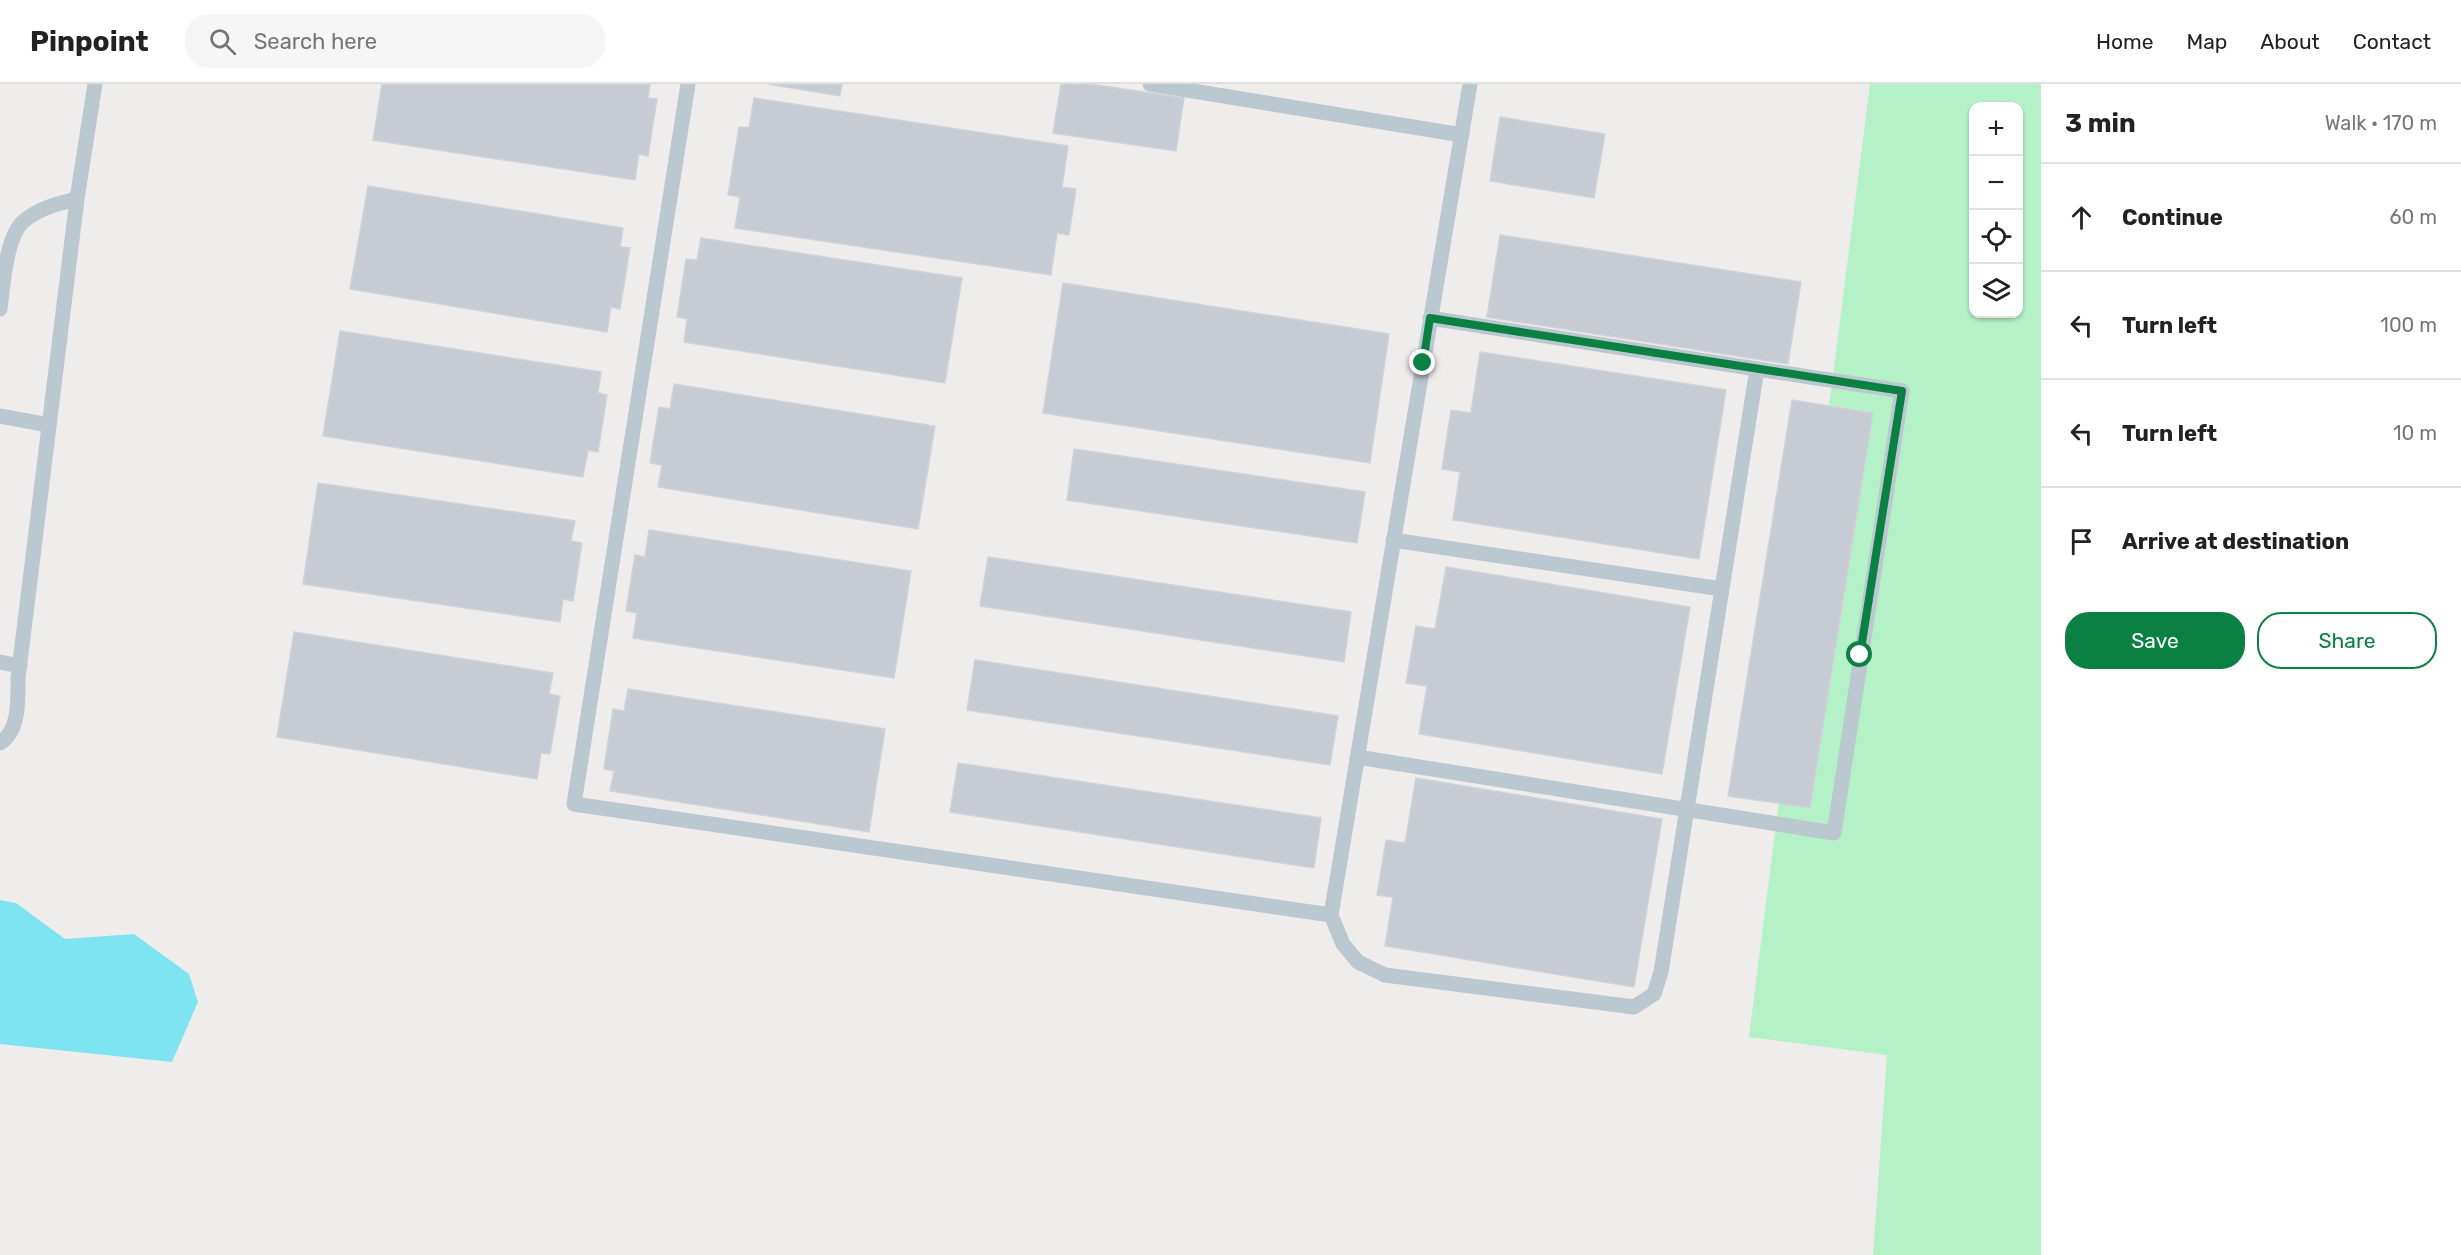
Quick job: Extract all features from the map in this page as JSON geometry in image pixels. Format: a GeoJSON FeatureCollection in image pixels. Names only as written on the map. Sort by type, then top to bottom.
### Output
{"type":"FeatureCollection","features":[{"type":"Feature","properties":{"kind":"lane"},"geometry":{"type":"LineString","coordinates":[[0,743],[7,738],[17,713],[20,666],[77,199],[95,84]]}},
{"type":"Feature","properties":{"kind":"lane"},"geometry":{"type":"LineString","coordinates":[[688,84],[574,804],[1331,915]]}},
{"type":"Feature","properties":{"kind":"lane"},"geometry":{"type":"LineString","coordinates":[[1150,84],[1461,135]]}},
{"type":"Feature","properties":{"kind":"lane"},"geometry":{"type":"LineString","coordinates":[[1470,84],[1331,915],[1343,944],[1358,962],[1385,975],[1634,1007],[1654,994],[1660,972],[1687,809],[1757,369]]}},
{"type":"Feature","properties":{"kind":"lane"},"geometry":{"type":"LineString","coordinates":[[0,309],[9,248],[23,221],[50,206],[77,199]]}},
{"type":"Feature","properties":{"kind":"lane"},"geometry":{"type":"LineString","coordinates":[[1357,757],[1834,833],[1902,391],[1430,318]]}},
{"type":"Feature","properties":{"kind":"lane"},"geometry":{"type":"LineString","coordinates":[[0,416],[49,425]]}},
{"type":"Feature","properties":{"kind":"lane"},"geometry":{"type":"LineString","coordinates":[[1393,540],[1722,589]]}},
{"type":"Feature","properties":{"kind":"lane"},"geometry":{"type":"LineString","coordinates":[[0,662],[20,666]]}},
{"type":"Feature","properties":{"kind":"green space"},"geometry":{"type":"Polygon","coordinates":[[[1870,84],[2041,84],[2041,1255],[1873,1255],[1887,1055],[1749,1037],[1870,84]]]}},
{"type":"Feature","properties":{"kind":"water"},"geometry":{"type":"Polygon","coordinates":[[[0,900],[16,903],[65,939],[134,934],[189,974],[198,1002],[172,1062],[0,1044],[0,900]]]}},
{"type":"Feature","properties":{"kind":"building"},"geometry":{"type":"Polygon","coordinates":[[[382,84],[650,84],[648,98],[657,99],[648,156],[639,154],[635,180],[373,140],[382,84]]]}},
{"type":"Feature","properties":{"kind":"building"},"geometry":{"type":"Polygon","coordinates":[[[768,84],[842,84],[840,96],[768,84]]]}},
{"type":"Feature","properties":{"kind":"building"},"geometry":{"type":"Polygon","coordinates":[[[1061,84],[1090,84],[1184,98],[1176,151],[1053,133],[1061,84]]]}},
{"type":"Feature","properties":{"kind":"building"},"geometry":{"type":"Polygon","coordinates":[[[754,98],[1068,146],[1062,187],[1076,189],[1069,235],[1057,233],[1051,275],[735,228],[740,197],[728,195],[739,127],[749,128],[754,98]]]}},
{"type":"Feature","properties":{"kind":"building"},"geometry":{"type":"Polygon","coordinates":[[[1500,117],[1605,134],[1594,198],[1490,181],[1500,117]]]}},
{"type":"Feature","properties":{"kind":"building"},"geometry":{"type":"Polygon","coordinates":[[[368,186],[623,228],[620,247],[630,248],[620,309],[611,307],[607,332],[350,289],[368,186]]]}},
{"type":"Feature","properties":{"kind":"building"},"geometry":{"type":"Polygon","coordinates":[[[1500,235],[1801,282],[1788,364],[1487,317],[1500,235]]]}},
{"type":"Feature","properties":{"kind":"building"},"geometry":{"type":"Polygon","coordinates":[[[701,238],[962,278],[945,383],[684,342],[687,319],[677,317],[686,259],[697,260],[701,238]]]}},
{"type":"Feature","properties":{"kind":"building"},"geometry":{"type":"Polygon","coordinates":[[[1063,283],[1389,334],[1370,463],[1043,413],[1063,283]]]}},
{"type":"Feature","properties":{"kind":"building"},"geometry":{"type":"Polygon","coordinates":[[[340,331],[601,372],[598,393],[607,395],[598,452],[588,450],[583,477],[323,436],[340,331]]]}},
{"type":"Feature","properties":{"kind":"building"},"geometry":{"type":"Polygon","coordinates":[[[1480,352],[1726,390],[1699,559],[1453,520],[1460,472],[1442,469],[1451,410],[1471,413],[1480,352]]]}},
{"type":"Feature","properties":{"kind":"building"},"geometry":{"type":"Polygon","coordinates":[[[674,384],[935,426],[918,529],[658,487],[662,465],[650,463],[659,407],[670,409],[674,384]]]}},
{"type":"Feature","properties":{"kind":"building"},"geometry":{"type":"Polygon","coordinates":[[[1792,400],[1873,413],[1810,808],[1728,796],[1792,400]]]}},
{"type":"Feature","properties":{"kind":"building"},"geometry":{"type":"Polygon","coordinates":[[[1074,449],[1365,492],[1357,543],[1067,500],[1074,449]]]}},
{"type":"Feature","properties":{"kind":"building"},"geometry":{"type":"Polygon","coordinates":[[[318,483],[575,521],[571,541],[582,543],[573,601],[563,599],[560,622],[303,584],[318,483]]]}},
{"type":"Feature","properties":{"kind":"building"},"geometry":{"type":"Polygon","coordinates":[[[649,530],[911,571],[894,678],[633,638],[637,613],[626,611],[635,555],[645,557],[649,530]]]}},
{"type":"Feature","properties":{"kind":"building"},"geometry":{"type":"Polygon","coordinates":[[[988,557],[1351,612],[1344,662],[980,606],[988,557]]]}},
{"type":"Feature","properties":{"kind":"building"},"geometry":{"type":"Polygon","coordinates":[[[1446,567],[1690,607],[1662,774],[1419,734],[1427,686],[1406,683],[1416,626],[1435,629],[1446,567]]]}},
{"type":"Feature","properties":{"kind":"building"},"geometry":{"type":"Polygon","coordinates":[[[294,632],[553,673],[549,694],[560,696],[550,754],[541,753],[537,779],[277,737],[294,632]]]}},
{"type":"Feature","properties":{"kind":"building"},"geometry":{"type":"Polygon","coordinates":[[[975,660],[1338,716],[1330,765],[967,710],[975,660]]]}},
{"type":"Feature","properties":{"kind":"building"},"geometry":{"type":"Polygon","coordinates":[[[628,689],[885,729],[869,832],[610,791],[614,771],[604,769],[613,709],[624,711],[628,689]]]}},
{"type":"Feature","properties":{"kind":"building"},"geometry":{"type":"Polygon","coordinates":[[[958,763],[1321,818],[1314,868],[950,812],[958,763]]]}},
{"type":"Feature","properties":{"kind":"building"},"geometry":{"type":"Polygon","coordinates":[[[1416,778],[1662,819],[1634,987],[1385,946],[1393,897],[1377,895],[1386,840],[1405,843],[1416,778]]]}},
{"type":"Feature","properties":{"kind":"route"},"geometry":{"type":"LineString","coordinates":[[1423,363],[1430,318],[1902,391],[1860,655]]}}]}
